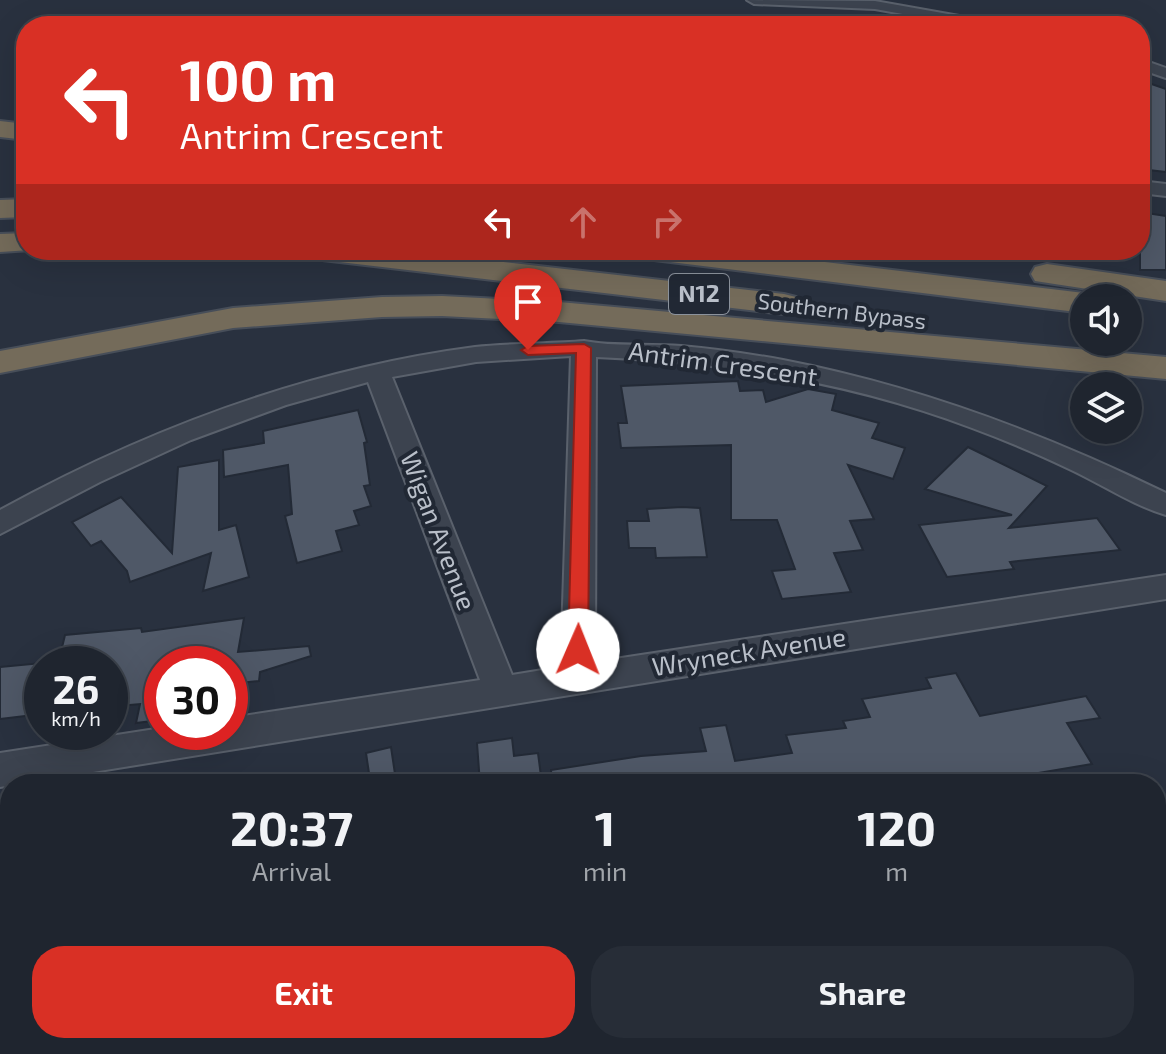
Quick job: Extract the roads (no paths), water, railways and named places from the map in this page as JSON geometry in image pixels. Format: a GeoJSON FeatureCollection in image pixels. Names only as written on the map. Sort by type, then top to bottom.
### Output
{"type":"FeatureCollection","features":[{"type":"Feature","properties":{"kind":"highway","name":"Southern Bypass"},"geometry":{"type":"LineString","coordinates":[[398,260],[1070,340]]}},
{"type":"Feature","properties":{"kind":"highway","name":"Southern Bypass"},"geometry":{"type":"LineString","coordinates":[[729,260],[1070,301]]}},
{"type":"Feature","properties":{"kind":"highway"},"geometry":{"type":"LineString","coordinates":[[951,260],[1166,291]]}},
{"type":"Feature","properties":{"kind":"highway"},"geometry":{"type":"LineString","coordinates":[[10,361],[233,318],[324,310],[442,306],[559,312],[1166,368]]}},
{"type":"Feature","properties":{"kind":"highway"},"geometry":{"type":"LineString","coordinates":[[1142,310],[1166,313]]}},
{"type":"Feature","properties":{"kind":"highway","name":"Southern Bypass"},"geometry":{"type":"LineString","coordinates":[[1142,349],[1166,352]]}},
{"type":"Feature","properties":{"kind":"street"},"geometry":{"type":"LineString","coordinates":[[754,0],[895,7],[941,16]]}},
{"type":"Feature","properties":{"kind":"street"},"geometry":{"type":"LineString","coordinates":[[578,678],[584,348]]}},
{"type":"Feature","properties":{"kind":"street","name":"Antrim Crescent"},"geometry":{"type":"LineString","coordinates":[[0,523],[80,479],[207,423],[289,395],[377,372],[468,357],[584,348],[705,356],[848,381],[983,421],[1026,438],[1166,505]]}},
{"type":"Feature","properties":{"kind":"street","name":"Wigan Avenue"},"geometry":{"type":"LineString","coordinates":[[377,372],[501,690]]}},
{"type":"Feature","properties":{"kind":"street","name":"Wryneck Avenue"},"geometry":{"type":"LineString","coordinates":[[0,770],[1166,587]]}}]}
